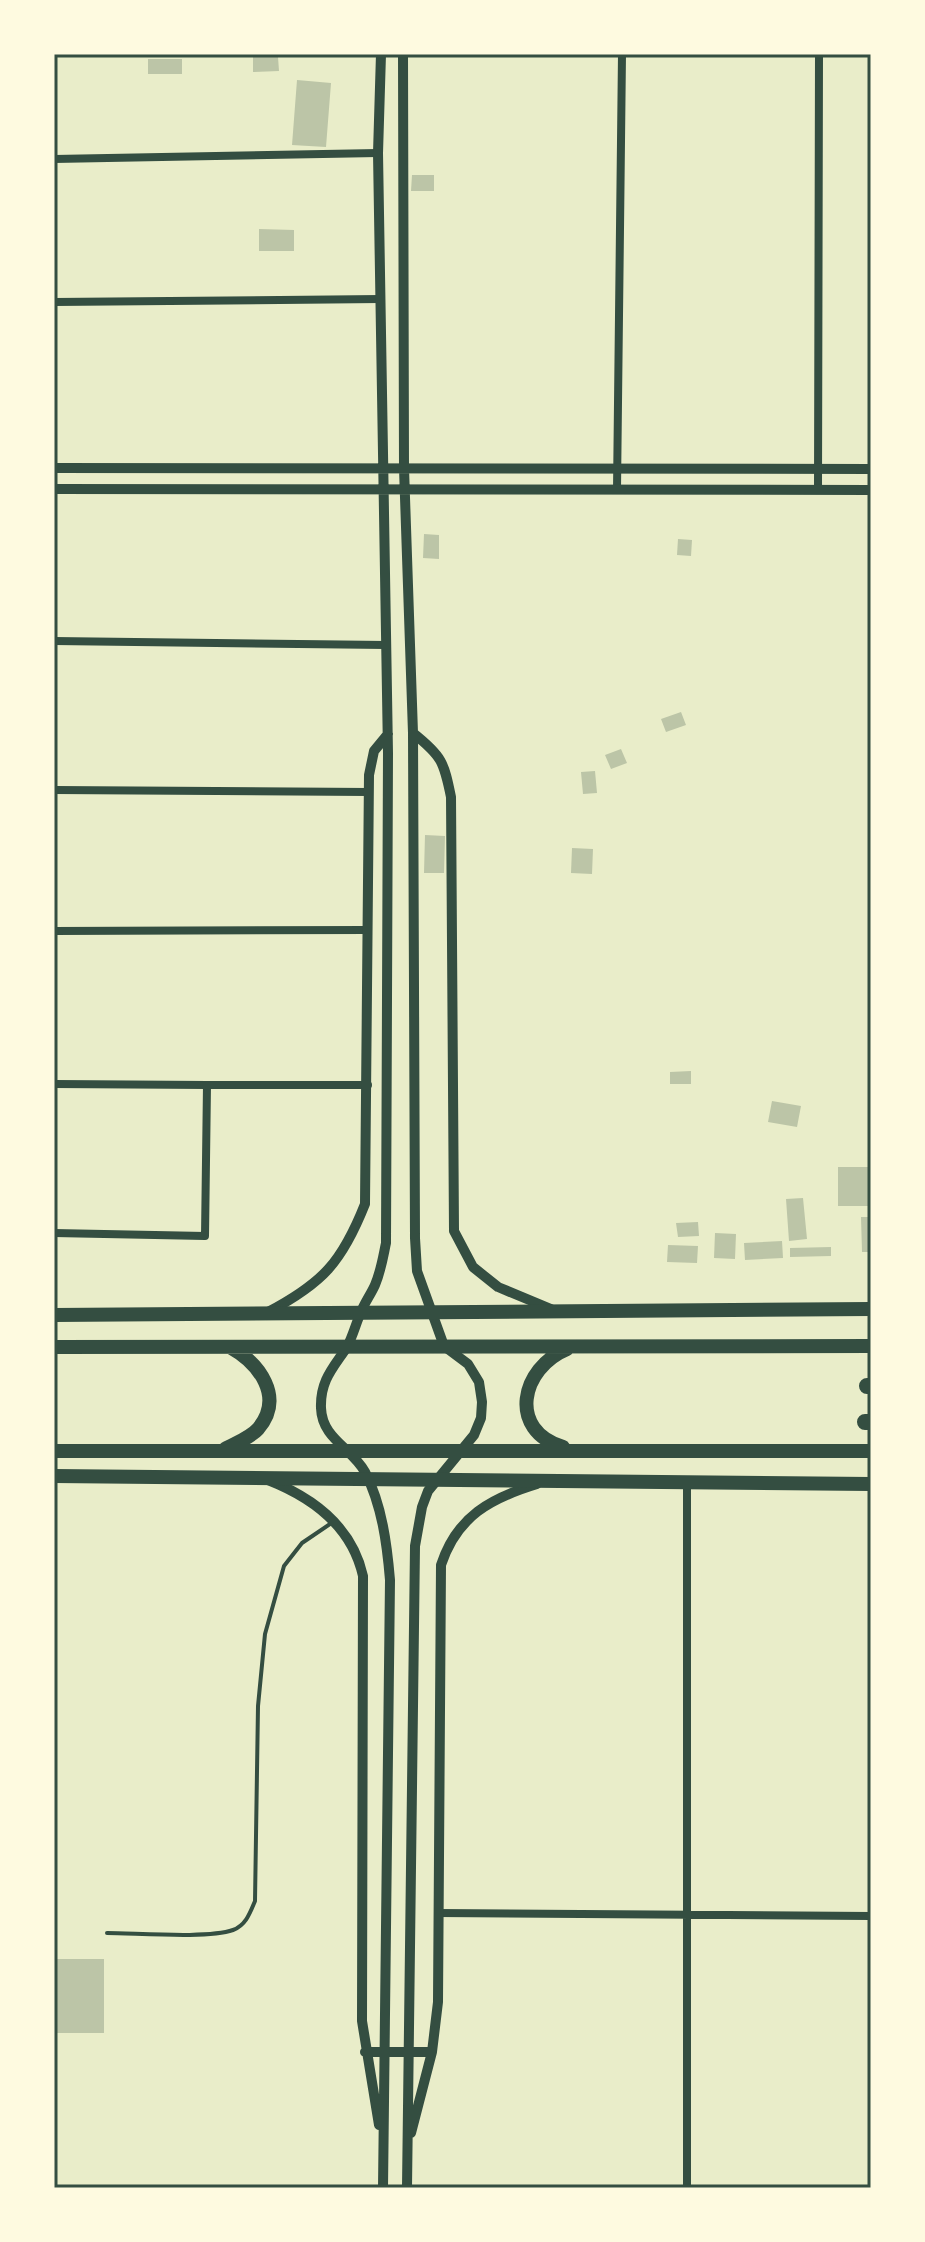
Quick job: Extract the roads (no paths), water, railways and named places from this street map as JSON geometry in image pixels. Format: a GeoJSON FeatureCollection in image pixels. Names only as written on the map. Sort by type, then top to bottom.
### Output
{"type":"FeatureCollection","features":[{"type":"Feature","properties":{"kind":"main road"},"geometry":{"type":"LineString","coordinates":[[54,1315],[871,1309]]}},
{"type":"Feature","properties":{"kind":"main road"},"geometry":{"type":"LineString","coordinates":[[221,1451],[258,1428],[267,1411],[268,1394],[262,1372],[248,1357],[230,1346]]}},
{"type":"Feature","properties":{"kind":"main road"},"geometry":{"type":"LineString","coordinates":[[572,1346],[552,1355],[540,1366],[533,1376],[526,1407],[532,1426],[541,1436],[575,1451]]}},
{"type":"Feature","properties":{"kind":"main road"},"geometry":{"type":"LineString","coordinates":[[54,1347],[871,1346]]}},
{"type":"Feature","properties":{"kind":"main road"},"geometry":{"type":"LineString","coordinates":[[54,1451],[871,1451]]}},
{"type":"Feature","properties":{"kind":"main road"},"geometry":{"type":"LineString","coordinates":[[54,1476],[871,1484]]}},
{"type":"Feature","properties":{"kind":"street"},"geometry":{"type":"LineString","coordinates":[[381,54],[378,153],[388,734],[386,1243],[375,1284],[347,1346],[335,1360],[327,1377],[321,1409],[324,1427],[364,1472],[378,1507],[387,1545],[390,1580],[383,2188]]}},
{"type":"Feature","properties":{"kind":"street"},"geometry":{"type":"LineString","coordinates":[[403,54],[404,490],[413,733],[415,1238],[417,1271],[444,1346],[468,1364],[479,1382],[482,1402],[481,1418],[474,1435],[428,1491],[415,1546],[407,2188]]}},
{"type":"Feature","properties":{"kind":"street"},"geometry":{"type":"LineString","coordinates":[[617,490],[622,54]]}},
{"type":"Feature","properties":{"kind":"street"},"geometry":{"type":"LineString","coordinates":[[818,490],[819,54]]}},
{"type":"Feature","properties":{"kind":"street"},"geometry":{"type":"LineString","coordinates":[[54,159],[378,153]]}},
{"type":"Feature","properties":{"kind":"street"},"geometry":{"type":"LineString","coordinates":[[54,302],[381,299]]}},
{"type":"Feature","properties":{"kind":"street"},"geometry":{"type":"LineString","coordinates":[[54,468],[871,469]]}},
{"type":"Feature","properties":{"kind":"street"},"geometry":{"type":"LineString","coordinates":[[54,489],[871,490]]}},
{"type":"Feature","properties":{"kind":"street"},"geometry":{"type":"LineString","coordinates":[[54,641],[386,645]]}},
{"type":"Feature","properties":{"kind":"street"},"geometry":{"type":"LineString","coordinates":[[413,733],[437,752],[451,797],[454,1231],[473,1267],[498,1287],[552,1309]]}},
{"type":"Feature","properties":{"kind":"street"},"geometry":{"type":"LineString","coordinates":[[267,1313],[301,1295],[323,1277],[352,1237],[365,1204],[369,775],[374,751],[388,734]]}},
{"type":"Feature","properties":{"kind":"street"},"geometry":{"type":"LineString","coordinates":[[54,790],[369,792]]}},
{"type":"Feature","properties":{"kind":"street"},"geometry":{"type":"LineString","coordinates":[[54,931],[368,930]]}},
{"type":"Feature","properties":{"kind":"street"},"geometry":{"type":"LineString","coordinates":[[54,1084],[368,1085]]}},
{"type":"Feature","properties":{"kind":"street"},"geometry":{"type":"LineString","coordinates":[[54,1233],[205,1236],[207,1085]]}},
{"type":"Feature","properties":{"kind":"street"},"geometry":{"type":"LineString","coordinates":[[262,1478],[292,1489],[335,1521],[359,1556],[363,1576],[362,2021],[383,2151]]}},
{"type":"Feature","properties":{"kind":"street"},"geometry":{"type":"LineString","coordinates":[[407,2151],[432,2052],[438,2002],[441,1565],[451,1539],[468,1519],[488,1503],[551,1480]]}},
{"type":"Feature","properties":{"kind":"street"},"geometry":{"type":"LineString","coordinates":[[687,1482],[687,2188]]}},
{"type":"Feature","properties":{"kind":"street"},"geometry":{"type":"LineString","coordinates":[[438,1913],[871,1916]]}},
{"type":"Feature","properties":{"kind":"street"},"geometry":{"type":"LineString","coordinates":[[365,2052],[432,2052]]}},
{"type":"Feature","properties":{"kind":"lane"},"geometry":{"type":"LineString","coordinates":[[107,1933],[210,1934],[234,1930],[247,1920],[255,1901],[258,1706],[265,1634],[272,1602],[284,1566],[302,1543],[335,1521]]}}]}
